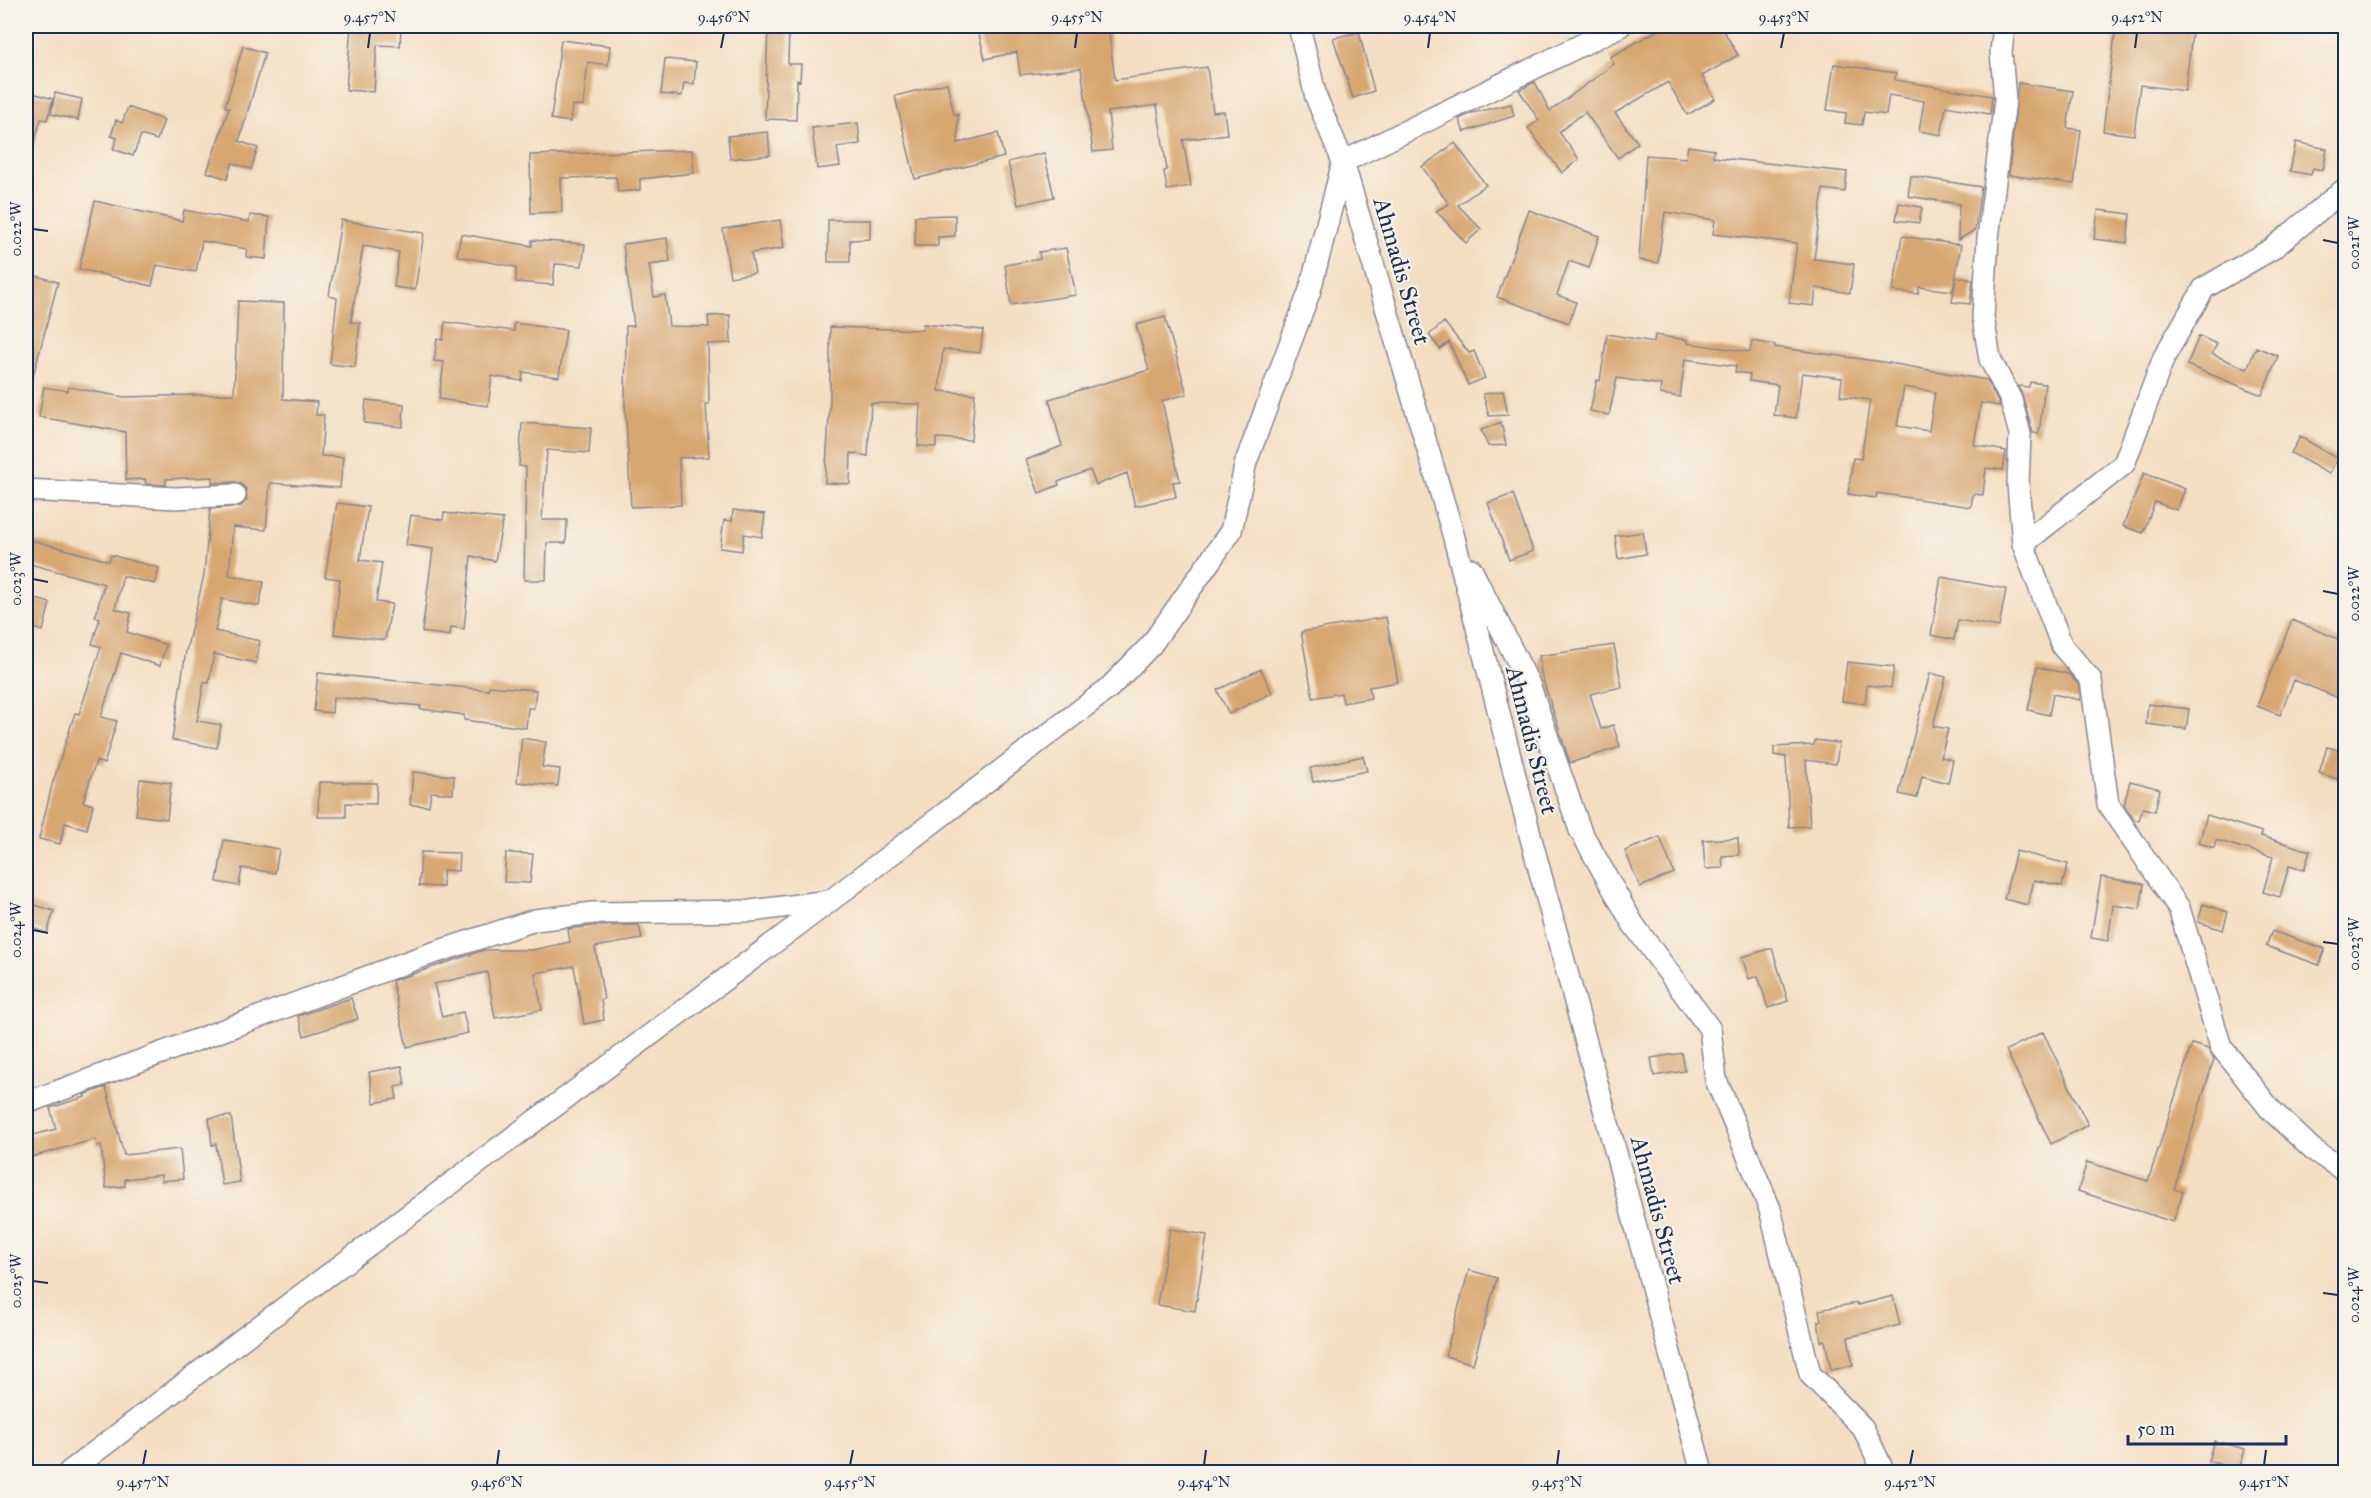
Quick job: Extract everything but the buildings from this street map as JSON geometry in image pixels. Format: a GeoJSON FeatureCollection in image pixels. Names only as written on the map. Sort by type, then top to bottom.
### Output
{"type":"FeatureCollection","features":[{"type":"Feature","properties":{"kind":"street","name":"Ahmadis Street"},"geometry":{"type":"LineString","coordinates":[[1299,26],[1316,97],[1343,162],[1453,534],[1533,846],[1702,1473]]}},
{"type":"Feature","properties":{"kind":"street"},"geometry":{"type":"LineString","coordinates":[[69,1473],[241,1340],[830,901],[1109,688],[1152,645],[1231,531],[1246,462],[1310,290],[1343,162],[1620,26]]}},
{"type":"Feature","properties":{"kind":"street"},"geometry":{"type":"LineString","coordinates":[[2004,26],[2001,52],[2005,100],[1988,238],[1983,317],[1990,359],[2011,400],[2020,434],[2018,484],[2023,544],[2062,646],[2091,680],[2108,804],[2179,908],[2221,1047],[2270,1108],[2312,1149],[2346,1172]]}},
{"type":"Feature","properties":{"kind":"street"},"geometry":{"type":"LineString","coordinates":[[2023,544],[2124,464],[2164,357],[2204,288],[2272,249],[2346,188]]}},
{"type":"Feature","properties":{"kind":"street"},"geometry":{"type":"LineString","coordinates":[[26,490],[176,498],[235,495]]}},
{"type":"Feature","properties":{"kind":"street"},"geometry":{"type":"LineString","coordinates":[[1453,534],[1529,684],[1580,830],[1633,924],[1710,1029],[1716,1080],[1770,1209],[1810,1374],[1863,1428],[1884,1473]]}},
{"type":"Feature","properties":{"kind":"street"},"geometry":{"type":"LineString","coordinates":[[26,1103],[421,957],[535,920],[593,913],[751,911],[830,901]]}}]}
